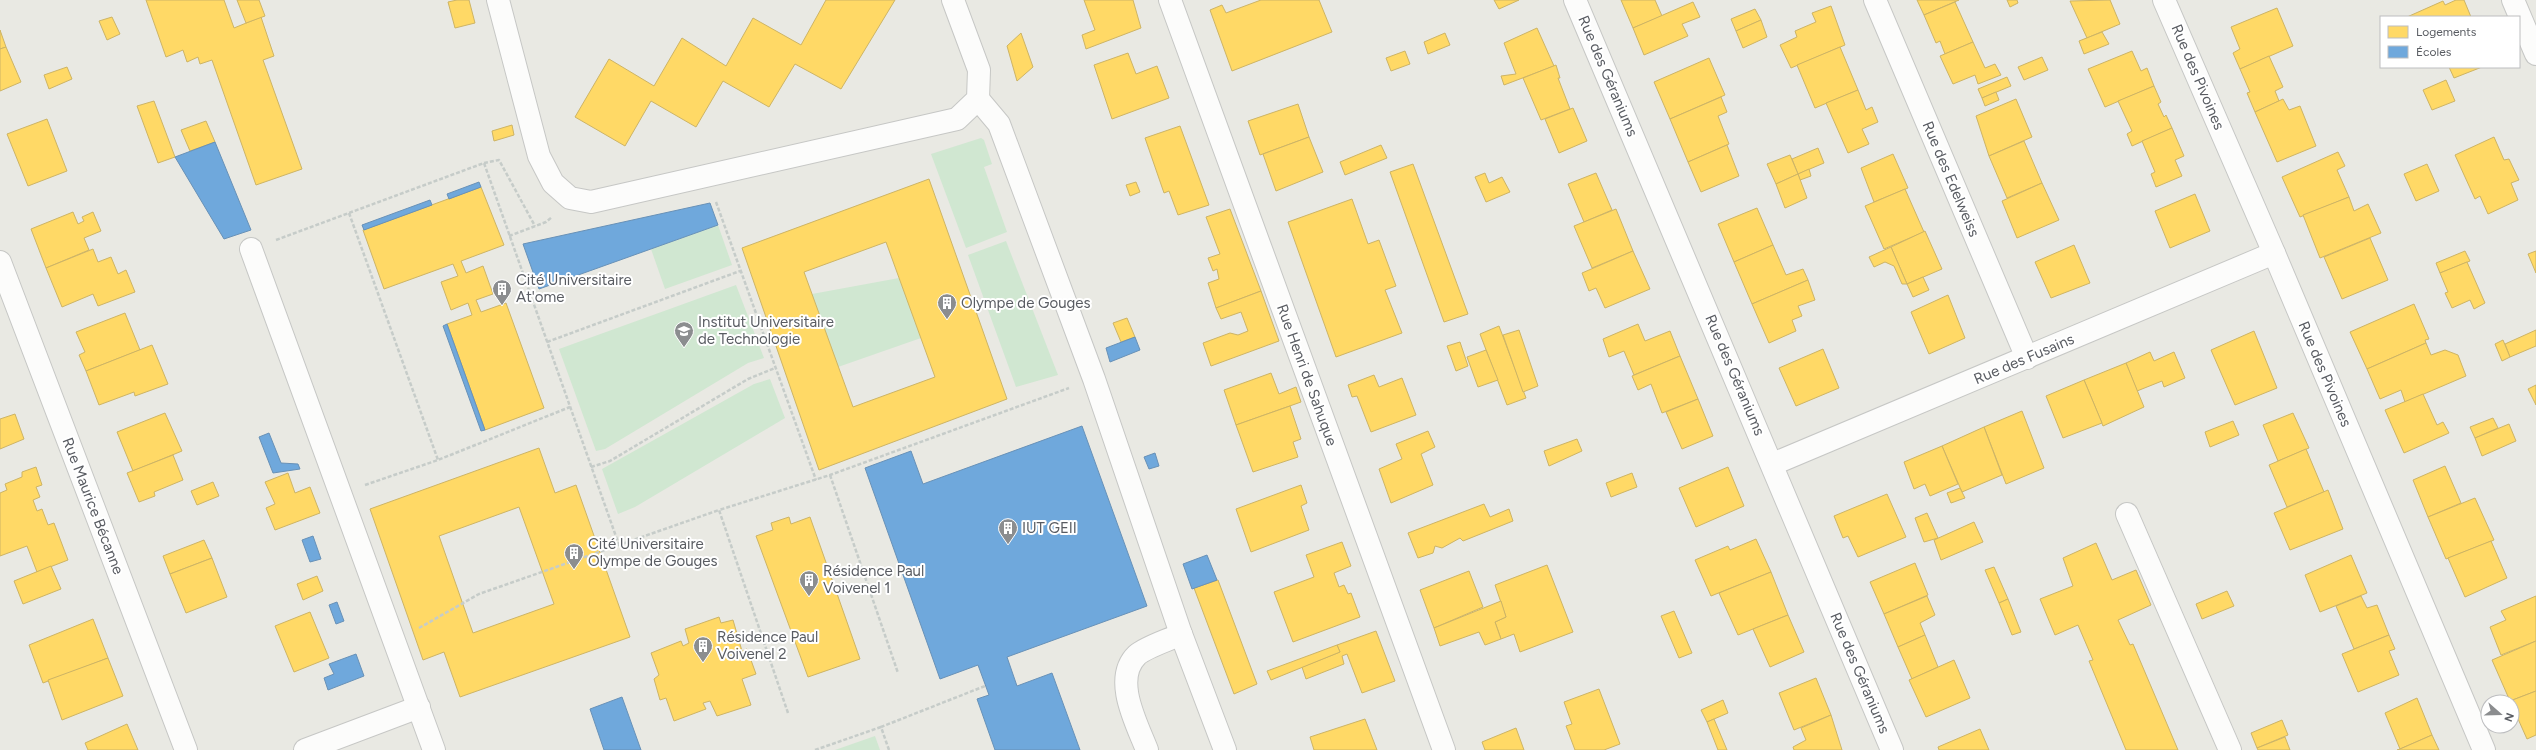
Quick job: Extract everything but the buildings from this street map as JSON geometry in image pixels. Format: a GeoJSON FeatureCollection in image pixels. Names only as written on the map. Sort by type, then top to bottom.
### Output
{"type":"FeatureCollection","features":[{"type":"Feature","properties":{"kind":"street"},"geometry":{"type":"LineString","coordinates":[[498,0],[539,156],[553,183],[570,198],[591,202],[957,119],[978,99]]}},
{"type":"Feature","properties":{"kind":"street"},"geometry":{"type":"LineString","coordinates":[[953,0],[979,70],[978,99],[999,124],[1094,378],[1181,634],[1225,750]]}},
{"type":"Feature","properties":{"kind":"street","name":"Rue Henri de Sahuque"},"geometry":{"type":"LineString","coordinates":[[1170,0],[1444,750]]}},
{"type":"Feature","properties":{"kind":"street","name":"Rue des Géraniums"},"geometry":{"type":"LineString","coordinates":[[1576,0],[1773,464],[1892,750]]}},
{"type":"Feature","properties":{"kind":"street","name":"Rue des Edelweiss"},"geometry":{"type":"LineString","coordinates":[[1875,0],[2027,358]]}},
{"type":"Feature","properties":{"kind":"street","name":"Rue des Pivoines"},"geometry":{"type":"LineString","coordinates":[[2164,0],[2274,253],[2484,750]]}},
{"type":"Feature","properties":{"kind":"street"},"geometry":{"type":"LineString","coordinates":[[2513,0],[2520,16]]}},
{"type":"Feature","properties":{"kind":"street"},"geometry":{"type":"LineString","coordinates":[[2520,16],[2536,54]]}},
{"type":"Feature","properties":{"kind":"street"},"geometry":{"type":"LineString","coordinates":[[251,249],[434,750]]}},
{"type":"Feature","properties":{"kind":"street","name":"Rue des Fusains"},"geometry":{"type":"LineString","coordinates":[[1773,464],[2274,253]]}},
{"type":"Feature","properties":{"kind":"street","name":"Rue Maurice Bécanne"},"geometry":{"type":"LineString","coordinates":[[0,262],[186,750]]}},
{"type":"Feature","properties":{"kind":"street"},"geometry":{"type":"LineString","coordinates":[[2127,514],[2230,750]]}},
{"type":"Feature","properties":{"kind":"street"},"geometry":{"type":"LineString","coordinates":[[1147,750],[1126,698],[1127,669],[1137,655],[1181,634]]}},
{"type":"Feature","properties":{"kind":"street"},"geometry":{"type":"LineString","coordinates":[[305,750],[419,707]]}},
{"type":"Feature","properties":{"kind":"path"},"geometry":{"type":"LineString","coordinates":[[251,249],[484,163],[499,160],[535,226],[509,236]]}},
{"type":"Feature","properties":{"kind":"path"},"geometry":{"type":"LineString","coordinates":[[484,163],[619,545]]}},
{"type":"Feature","properties":{"kind":"path"},"geometry":{"type":"LineString","coordinates":[[349,213],[438,460]]}},
{"type":"Feature","properties":{"kind":"path"},"geometry":{"type":"LineString","coordinates":[[724,227],[816,480]]}},
{"type":"Feature","properties":{"kind":"path"},"geometry":{"type":"LineString","coordinates":[[547,342],[740,271]]}},
{"type":"Feature","properties":{"kind":"path"},"geometry":{"type":"LineString","coordinates":[[591,467],[610,462],[748,379],[775,368]]}},
{"type":"Feature","properties":{"kind":"path"},"geometry":{"type":"LineString","coordinates":[[394,641],[479,594],[719,510],[816,480],[1094,378]]}},
{"type":"Feature","properties":{"kind":"path"},"geometry":{"type":"LineString","coordinates":[[340,494],[438,460],[570,407]]}},
{"type":"Feature","properties":{"kind":"path"},"geometry":{"type":"LineString","coordinates":[[830,475],[898,673]]}},
{"type":"Feature","properties":{"kind":"path"},"geometry":{"type":"LineString","coordinates":[[719,510],[788,713]]}},
{"type":"Feature","properties":{"kind":"path"},"geometry":{"type":"LineString","coordinates":[[815,750],[881,727],[985,686]]}},
{"type":"Feature","properties":{"kind":"path"},"geometry":{"type":"LineString","coordinates":[[881,727],[889,750]]}},
{"type":"Feature","properties":{"kind":"green space"},"geometry":{"type":"Polygon","coordinates":[[[981,138],[984,140],[992,164],[984,167],[1007,232],[966,248],[931,154],[981,138]]]}},
{"type":"Feature","properties":{"kind":"green space"},"geometry":{"type":"Polygon","coordinates":[[[718,225],[732,265],[665,289],[651,249],[718,225]]]}},
{"type":"Feature","properties":{"kind":"green space"},"geometry":{"type":"Polygon","coordinates":[[[1006,241],[1058,375],[1016,387],[968,255],[1006,241]]]}},
{"type":"Feature","properties":{"kind":"green space"},"geometry":{"type":"Polygon","coordinates":[[[899,278],[921,338],[838,367],[812,294],[899,278]]]}},
{"type":"Feature","properties":{"kind":"green space"},"geometry":{"type":"Polygon","coordinates":[[[736,285],[764,358],[748,363],[605,449],[596,451],[559,349],[736,285]]]}},
{"type":"Feature","properties":{"kind":"green space"},"geometry":{"type":"Polygon","coordinates":[[[770,379],[785,418],[635,507],[618,514],[602,469],[754,384],[770,379]]]}},
{"type":"Feature","properties":{"kind":"green space"},"geometry":{"type":"Polygon","coordinates":[[[875,736],[880,750],[835,750],[875,736]]]}},
{"type":"Feature","properties":{"kind":"place","name":"Cité Universitaire At'ome"},"geometry":{"type":"Point","coordinates":[502,306]}},
{"type":"Feature","properties":{"kind":"place","name":"Olympe de Gouges"},"geometry":{"type":"Point","coordinates":[947,320]}},
{"type":"Feature","properties":{"kind":"place","name":"Institut Universitaire de Technologie"},"geometry":{"type":"Point","coordinates":[684,348]}},
{"type":"Feature","properties":{"kind":"place","name":"IUT GEII"},"geometry":{"type":"Point","coordinates":[1008,545]}},
{"type":"Feature","properties":{"kind":"place","name":"Cité Universitaire Olympe de Gouges"},"geometry":{"type":"Point","coordinates":[574,570]}},
{"type":"Feature","properties":{"kind":"place","name":"Résidence Paul Voivenel 1"},"geometry":{"type":"Point","coordinates":[809,597]}},
{"type":"Feature","properties":{"kind":"place","name":"Résidence Paul Voivenel 2"},"geometry":{"type":"Point","coordinates":[703,663]}}]}
